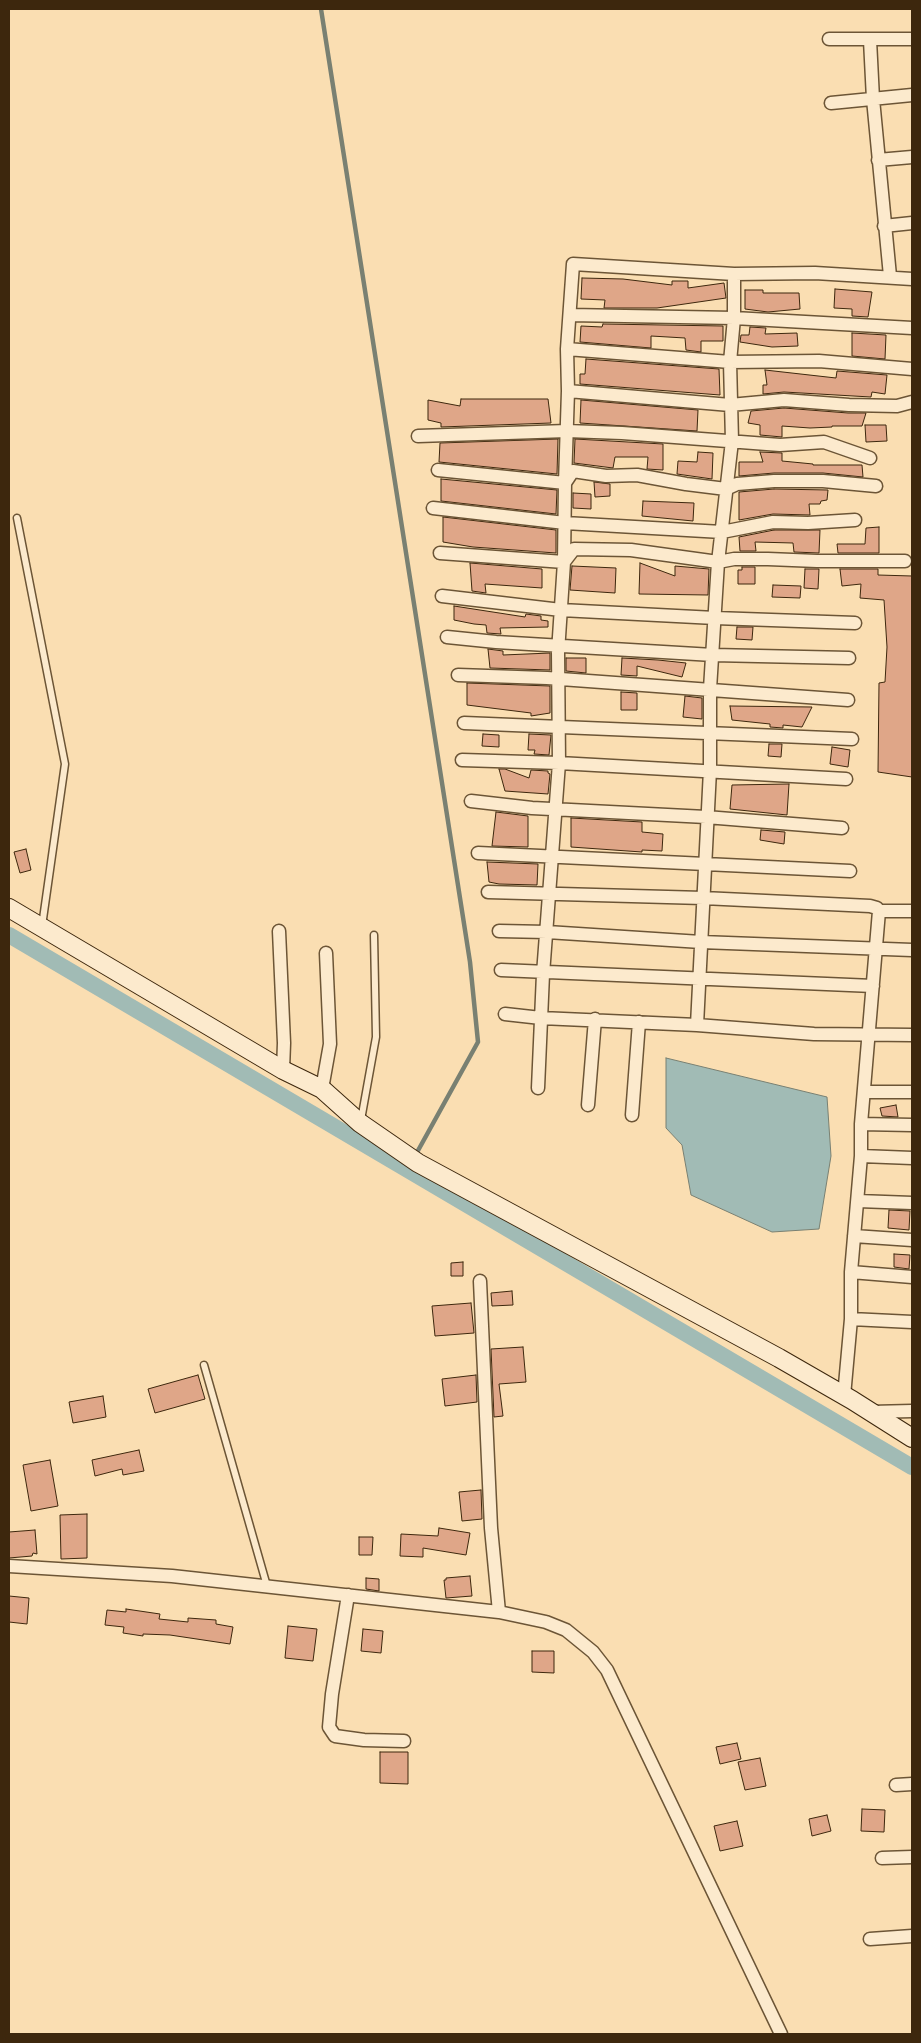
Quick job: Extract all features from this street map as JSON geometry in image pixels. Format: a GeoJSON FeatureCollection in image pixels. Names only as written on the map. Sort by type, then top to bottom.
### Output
{"type":"FeatureCollection","features":[{"type":"Feature","properties":{"kind":"main road"},"geometry":{"type":"LineString","coordinates":[[9,908],[283,1070],[322,1089],[360,1123],[411,1158],[771,1353],[912,1438]]}},
{"type":"Feature","properties":{"kind":"street"},"geometry":{"type":"LineString","coordinates":[[829,40],[912,39]]}},
{"type":"Feature","properties":{"kind":"street"},"geometry":{"type":"LineString","coordinates":[[870,40],[878,160],[890,276]]}},
{"type":"Feature","properties":{"kind":"street"},"geometry":{"type":"LineString","coordinates":[[831,103],[912,95]]}},
{"type":"Feature","properties":{"kind":"street"},"geometry":{"type":"LineString","coordinates":[[878,160],[912,157]]}},
{"type":"Feature","properties":{"kind":"street"},"geometry":{"type":"LineString","coordinates":[[884,226],[912,223]]}},
{"type":"Feature","properties":{"kind":"street"},"geometry":{"type":"LineString","coordinates":[[538,1088],[549,894],[559,763],[558,679],[564,562],[568,390],[567,349],[573,264],[734,274],[814,273],[890,276],[912,279]]}},
{"type":"Feature","properties":{"kind":"street"},"geometry":{"type":"LineString","coordinates":[[697,1025],[706,817],[710,770],[710,690],[718,562],[732,442],[730,362],[734,318],[734,274]]}},
{"type":"Feature","properties":{"kind":"street"},"geometry":{"type":"LineString","coordinates":[[570,314],[734,318],[912,328]]}},
{"type":"Feature","properties":{"kind":"street"},"geometry":{"type":"LineString","coordinates":[[567,349],[730,362],[818,361],[912,369]]}},
{"type":"Feature","properties":{"kind":"street"},"geometry":{"type":"LineString","coordinates":[[568,390],[730,405],[784,400],[849,405],[897,406],[912,402]]}},
{"type":"Feature","properties":{"kind":"street"},"geometry":{"type":"LineString","coordinates":[[418,436],[567,431],[622,433],[780,445],[824,442],[870,458]]}},
{"type":"Feature","properties":{"kind":"street"},"geometry":{"type":"LineString","coordinates":[[438,470],[565,483]]}},
{"type":"Feature","properties":{"kind":"street"},"geometry":{"type":"LineString","coordinates":[[565,483],[573,472],[606,476],[638,475],[726,489],[737,484],[774,481],[823,481],[876,486]]}},
{"type":"Feature","properties":{"kind":"street"},"geometry":{"type":"LineString","coordinates":[[433,508],[565,523],[722,532],[773,522],[808,523],[855,520]]}},
{"type":"Feature","properties":{"kind":"street"},"geometry":{"type":"LineString","coordinates":[[564,562],[574,548],[631,550],[718,562],[734,559],[768,558],[817,562],[905,561]]}},
{"type":"Feature","properties":{"kind":"street"},"geometry":{"type":"LineString","coordinates":[[440,553],[564,562]]}},
{"type":"Feature","properties":{"kind":"street"},"geometry":{"type":"LineString","coordinates":[[442,596],[561,610],[855,623]]}},
{"type":"Feature","properties":{"kind":"street"},"geometry":{"type":"LineString","coordinates":[[447,637],[496,642],[559,644],[713,655],[849,658]]}},
{"type":"Feature","properties":{"kind":"street"},"geometry":{"type":"LineString","coordinates":[[458,676],[558,679],[848,700]]}},
{"type":"Feature","properties":{"kind":"street"},"geometry":{"type":"LineString","coordinates":[[464,723],[852,738]]}},
{"type":"Feature","properties":{"kind":"street"},"geometry":{"type":"LineString","coordinates":[[462,760],[710,770],[846,779]]}},
{"type":"Feature","properties":{"kind":"street"},"geometry":{"type":"LineString","coordinates":[[471,801],[556,809],[706,817],[842,828]]}},
{"type":"Feature","properties":{"kind":"street"},"geometry":{"type":"LineString","coordinates":[[478,853],[850,871]]}},
{"type":"Feature","properties":{"kind":"street"},"geometry":{"type":"LineString","coordinates":[[488,892],[703,898],[870,906],[879,911],[912,911]]}},
{"type":"Feature","properties":{"kind":"street"},"geometry":{"type":"LineString","coordinates":[[844,1396],[851,1318],[851,1272],[858,1201],[861,1124],[879,911]]}},
{"type":"Feature","properties":{"kind":"street"},"geometry":{"type":"LineString","coordinates":[[280,931],[284,1043],[283,1070]]}},
{"type":"Feature","properties":{"kind":"street"},"geometry":{"type":"LineString","coordinates":[[498,931],[547,932],[700,942],[912,950]]}},
{"type":"Feature","properties":{"kind":"street"},"geometry":{"type":"LineString","coordinates":[[322,1089],[330,1044],[326,953]]}},
{"type":"Feature","properties":{"kind":"street"},"geometry":{"type":"LineString","coordinates":[[501,970],[700,977],[873,986]]}},
{"type":"Feature","properties":{"kind":"street"},"geometry":{"type":"LineString","coordinates":[[504,1014],[541,1018],[596,1019],[814,1034],[912,1035]]}},
{"type":"Feature","properties":{"kind":"street"},"geometry":{"type":"LineString","coordinates":[[588,1105],[596,1019]]}},
{"type":"Feature","properties":{"kind":"street"},"geometry":{"type":"LineString","coordinates":[[632,1115],[639,1022]]}},
{"type":"Feature","properties":{"kind":"street"},"geometry":{"type":"LineString","coordinates":[[864,1092],[912,1092]]}},
{"type":"Feature","properties":{"kind":"street"},"geometry":{"type":"LineString","coordinates":[[861,1124],[912,1126]]}},
{"type":"Feature","properties":{"kind":"street"},"geometry":{"type":"LineString","coordinates":[[861,1156],[912,1158]]}},
{"type":"Feature","properties":{"kind":"street"},"geometry":{"type":"LineString","coordinates":[[858,1201],[912,1203]]}},
{"type":"Feature","properties":{"kind":"street"},"geometry":{"type":"LineString","coordinates":[[854,1236],[912,1240]]}},
{"type":"Feature","properties":{"kind":"street"},"geometry":{"type":"LineString","coordinates":[[851,1272],[912,1277]]}},
{"type":"Feature","properties":{"kind":"street"},"geometry":{"type":"LineString","coordinates":[[480,1281],[492,1528],[499,1612]]}},
{"type":"Feature","properties":{"kind":"street"},"geometry":{"type":"LineString","coordinates":[[851,1318],[912,1322]]}},
{"type":"Feature","properties":{"kind":"street"},"geometry":{"type":"LineString","coordinates":[[868,1412],[912,1411]]}},
{"type":"Feature","properties":{"kind":"street"},"geometry":{"type":"LineString","coordinates":[[9,1566],[172,1576],[499,1612],[546,1622],[566,1630],[593,1652],[607,1670],[781,2034]]}},
{"type":"Feature","properties":{"kind":"street"},"geometry":{"type":"LineString","coordinates":[[348,1595],[332,1694],[329,1727],[336,1736],[364,1740],[404,1741]]}},
{"type":"Feature","properties":{"kind":"street"},"geometry":{"type":"LineString","coordinates":[[896,1785],[912,1784]]}},
{"type":"Feature","properties":{"kind":"street"},"geometry":{"type":"LineString","coordinates":[[882,1858],[912,1857]]}},
{"type":"Feature","properties":{"kind":"street"},"geometry":{"type":"LineString","coordinates":[[870,1939],[912,1936]]}},
{"type":"Feature","properties":{"kind":"lane"},"geometry":{"type":"LineString","coordinates":[[17,518],[65,764],[42,926]]}},
{"type":"Feature","properties":{"kind":"lane"},"geometry":{"type":"LineString","coordinates":[[360,1123],[376,1037],[374,935]]}},
{"type":"Feature","properties":{"kind":"lane"},"geometry":{"type":"LineString","coordinates":[[204,1365],[268,1586]]}},
{"type":"Feature","properties":{"kind":"water"},"geometry":{"type":"Polygon","coordinates":[[[666,1058],[827,1097],[831,1156],[819,1229],[772,1232],[691,1195],[682,1145],[666,1128],[666,1058]]]}},
{"type":"Feature","properties":{"kind":"building"},"geometry":{"type":"Polygon","coordinates":[[[582,278],[623,279],[672,285],[672,281],[688,281],[688,288],[724,283],[726,298],[657,308],[604,308],[605,300],[581,299],[582,278]]]}},
{"type":"Feature","properties":{"kind":"building"},"geometry":{"type":"Polygon","coordinates":[[[835,289],[872,292],[868,317],[852,316],[852,309],[834,308],[835,289]]]}},
{"type":"Feature","properties":{"kind":"building"},"geometry":{"type":"Polygon","coordinates":[[[745,290],[763,290],[763,293],[799,293],[800,309],[768,312],[745,309],[745,290]]]}},
{"type":"Feature","properties":{"kind":"building"},"geometry":{"type":"Polygon","coordinates":[[[603,324],[723,326],[723,341],[701,341],[701,352],[686,350],[685,338],[651,336],[651,348],[580,342],[581,326],[602,327],[603,324]]]}},
{"type":"Feature","properties":{"kind":"building"},"geometry":{"type":"Polygon","coordinates":[[[750,327],[766,328],[765,334],[797,333],[798,346],[772,347],[740,342],[741,335],[749,335],[750,327]]]}},
{"type":"Feature","properties":{"kind":"building"},"geometry":{"type":"Polygon","coordinates":[[[852,333],[886,335],[885,359],[852,356],[852,333]]]}},
{"type":"Feature","properties":{"kind":"building"},"geometry":{"type":"Polygon","coordinates":[[[586,359],[719,369],[720,395],[580,384],[580,374],[585,374],[586,359]]]}},
{"type":"Feature","properties":{"kind":"building"},"geometry":{"type":"Polygon","coordinates":[[[765,370],[836,378],[837,371],[887,375],[885,394],[872,392],[871,397],[784,392],[763,394],[763,385],[767,385],[765,370]]]}},
{"type":"Feature","properties":{"kind":"building"},"geometry":{"type":"Polygon","coordinates":[[[461,399],[548,399],[551,423],[441,427],[441,423],[428,420],[428,400],[460,406],[461,399]]]}},
{"type":"Feature","properties":{"kind":"building"},"geometry":{"type":"Polygon","coordinates":[[[581,400],[698,410],[697,431],[580,423],[581,400]]]}},
{"type":"Feature","properties":{"kind":"building"},"geometry":{"type":"Polygon","coordinates":[[[784,408],[866,413],[862,426],[810,428],[782,426],[782,437],[760,435],[760,425],[748,423],[751,411],[784,408]]]}},
{"type":"Feature","properties":{"kind":"building"},"geometry":{"type":"Polygon","coordinates":[[[865,425],[886,425],[887,441],[866,442],[865,425]]]}},
{"type":"Feature","properties":{"kind":"building"},"geometry":{"type":"Polygon","coordinates":[[[558,439],[557,474],[439,462],[440,443],[558,439]]]}},
{"type":"Feature","properties":{"kind":"building"},"geometry":{"type":"Polygon","coordinates":[[[575,439],[663,444],[663,470],[647,469],[648,457],[615,457],[613,468],[574,463],[575,439]]]}},
{"type":"Feature","properties":{"kind":"building"},"geometry":{"type":"Polygon","coordinates":[[[698,452],[713,453],[712,479],[677,474],[678,461],[697,462],[698,452]]]}},
{"type":"Feature","properties":{"kind":"building"},"geometry":{"type":"Polygon","coordinates":[[[760,452],[782,453],[782,461],[813,465],[862,465],[863,477],[823,473],[774,473],[739,476],[739,462],[763,462],[760,452]]]}},
{"type":"Feature","properties":{"kind":"building"},"geometry":{"type":"Polygon","coordinates":[[[441,479],[557,490],[556,514],[441,501],[441,479]]]}},
{"type":"Feature","properties":{"kind":"building"},"geometry":{"type":"Polygon","coordinates":[[[594,482],[610,484],[610,496],[595,497],[594,482]]]}},
{"type":"Feature","properties":{"kind":"building"},"geometry":{"type":"Polygon","coordinates":[[[774,489],[828,490],[827,500],[821,501],[820,504],[809,504],[810,515],[773,514],[739,520],[739,492],[774,489]]]}},
{"type":"Feature","properties":{"kind":"building"},"geometry":{"type":"Polygon","coordinates":[[[573,493],[591,494],[591,509],[573,508],[573,493]]]}},
{"type":"Feature","properties":{"kind":"building"},"geometry":{"type":"Polygon","coordinates":[[[643,501],[694,503],[693,521],[642,516],[643,501]]]}},
{"type":"Feature","properties":{"kind":"building"},"geometry":{"type":"Polygon","coordinates":[[[443,517],[556,530],[556,553],[473,547],[443,542],[443,517]]]}},
{"type":"Feature","properties":{"kind":"building"},"geometry":{"type":"Polygon","coordinates":[[[879,527],[879,553],[838,553],[837,544],[865,544],[866,528],[879,527]]]}},
{"type":"Feature","properties":{"kind":"building"},"geometry":{"type":"Polygon","coordinates":[[[774,530],[820,530],[819,553],[794,552],[793,543],[755,542],[756,551],[740,551],[739,537],[774,530]]]}},
{"type":"Feature","properties":{"kind":"building"},"geometry":{"type":"Polygon","coordinates":[[[470,563],[542,569],[542,588],[485,584],[486,593],[472,591],[470,563]]]}},
{"type":"Feature","properties":{"kind":"building"},"geometry":{"type":"Polygon","coordinates":[[[640,563],[675,576],[675,566],[709,569],[708,595],[639,594],[640,563]]]}},
{"type":"Feature","properties":{"kind":"building"},"geometry":{"type":"Polygon","coordinates":[[[572,566],[616,568],[615,593],[570,590],[572,566]]]}},
{"type":"Feature","properties":{"kind":"building"},"geometry":{"type":"Polygon","coordinates":[[[742,567],[755,567],[755,584],[738,584],[738,570],[742,570],[742,567]]]}},
{"type":"Feature","properties":{"kind":"building"},"geometry":{"type":"Polygon","coordinates":[[[805,569],[819,569],[818,589],[804,588],[805,569]]]}},
{"type":"Feature","properties":{"kind":"building"},"geometry":{"type":"Polygon","coordinates":[[[840,569],[878,569],[878,575],[912,576],[912,777],[878,772],[879,683],[885,682],[887,647],[884,600],[860,598],[861,584],[842,586],[840,569]]]}},
{"type":"Feature","properties":{"kind":"building"},"geometry":{"type":"Polygon","coordinates":[[[773,585],[801,586],[800,598],[772,597],[773,585]]]}},
{"type":"Feature","properties":{"kind":"building"},"geometry":{"type":"Polygon","coordinates":[[[454,606],[525,617],[526,614],[541,616],[541,620],[548,621],[548,627],[500,628],[501,634],[487,633],[486,625],[454,620],[454,606]]]}},
{"type":"Feature","properties":{"kind":"building"},"geometry":{"type":"Polygon","coordinates":[[[737,627],[753,627],[752,640],[736,639],[737,627]]]}},
{"type":"Feature","properties":{"kind":"building"},"geometry":{"type":"Polygon","coordinates":[[[488,649],[503,651],[503,655],[550,653],[550,670],[490,668],[488,649]]]}},
{"type":"Feature","properties":{"kind":"building"},"geometry":{"type":"Polygon","coordinates":[[[566,658],[586,658],[586,673],[566,671],[566,658]]]}},
{"type":"Feature","properties":{"kind":"building"},"geometry":{"type":"Polygon","coordinates":[[[622,658],[686,663],[682,677],[637,666],[637,676],[621,675],[622,658]]]}},
{"type":"Feature","properties":{"kind":"building"},"geometry":{"type":"Polygon","coordinates":[[[467,683],[550,686],[550,713],[531,716],[531,713],[467,705],[467,683]]]}},
{"type":"Feature","properties":{"kind":"building"},"geometry":{"type":"Polygon","coordinates":[[[621,692],[637,693],[637,710],[621,710],[621,692]]]}},
{"type":"Feature","properties":{"kind":"building"},"geometry":{"type":"Polygon","coordinates":[[[685,696],[702,698],[702,719],[683,717],[685,696]]]}},
{"type":"Feature","properties":{"kind":"building"},"geometry":{"type":"Polygon","coordinates":[[[730,706],[812,707],[802,727],[783,725],[783,728],[770,727],[770,724],[732,720],[730,706]]]}},
{"type":"Feature","properties":{"kind":"building"},"geometry":{"type":"Polygon","coordinates":[[[483,734],[499,735],[499,747],[482,746],[483,734]]]}},
{"type":"Feature","properties":{"kind":"building"},"geometry":{"type":"Polygon","coordinates":[[[529,734],[551,735],[549,755],[534,754],[535,750],[528,750],[529,734]]]}},
{"type":"Feature","properties":{"kind":"building"},"geometry":{"type":"Polygon","coordinates":[[[769,744],[782,744],[781,757],[768,756],[769,744]]]}},
{"type":"Feature","properties":{"kind":"building"},"geometry":{"type":"Polygon","coordinates":[[[832,747],[850,750],[848,767],[830,764],[832,747]]]}},
{"type":"Feature","properties":{"kind":"building"},"geometry":{"type":"Polygon","coordinates":[[[499,769],[505,769],[529,778],[531,770],[548,771],[550,774],[548,794],[505,791],[499,769]]]}},
{"type":"Feature","properties":{"kind":"building"},"geometry":{"type":"Polygon","coordinates":[[[789,784],[787,815],[730,809],[732,785],[789,784]]]}},
{"type":"Feature","properties":{"kind":"building"},"geometry":{"type":"Polygon","coordinates":[[[496,812],[528,816],[528,847],[492,846],[496,812]]]}},
{"type":"Feature","properties":{"kind":"building"},"geometry":{"type":"Polygon","coordinates":[[[571,818],[642,822],[642,832],[663,834],[662,851],[642,850],[642,852],[571,847],[571,818]]]}},
{"type":"Feature","properties":{"kind":"building"},"geometry":{"type":"Polygon","coordinates":[[[761,830],[785,832],[784,844],[760,840],[761,830]]]}},
{"type":"Feature","properties":{"kind":"building"},"geometry":{"type":"Polygon","coordinates":[[[26,849],[31,870],[20,873],[14,852],[26,849]]]}},
{"type":"Feature","properties":{"kind":"building"},"geometry":{"type":"Polygon","coordinates":[[[487,862],[538,864],[537,885],[489,882],[487,862]]]}},
{"type":"Feature","properties":{"kind":"building"},"geometry":{"type":"Polygon","coordinates":[[[896,1105],[898,1117],[882,1116],[880,1108],[896,1105]]]}},
{"type":"Feature","properties":{"kind":"building"},"geometry":{"type":"Polygon","coordinates":[[[889,1210],[910,1211],[909,1230],[888,1228],[889,1210]]]}},
{"type":"Feature","properties":{"kind":"building"},"geometry":{"type":"Polygon","coordinates":[[[894,1254],[910,1255],[909,1269],[894,1267],[894,1254]]]}},
{"type":"Feature","properties":{"kind":"building"},"geometry":{"type":"Polygon","coordinates":[[[463,1262],[463,1276],[451,1276],[451,1263],[463,1262]]]}},
{"type":"Feature","properties":{"kind":"building"},"geometry":{"type":"Polygon","coordinates":[[[512,1291],[513,1305],[492,1306],[491,1293],[512,1291]]]}},
{"type":"Feature","properties":{"kind":"building"},"geometry":{"type":"Polygon","coordinates":[[[471,1303],[474,1333],[435,1336],[432,1306],[471,1303]]]}},
{"type":"Feature","properties":{"kind":"building"},"geometry":{"type":"Polygon","coordinates":[[[523,1347],[526,1382],[499,1384],[503,1416],[494,1417],[491,1349],[523,1347]]]}},
{"type":"Feature","properties":{"kind":"building"},"geometry":{"type":"Polygon","coordinates":[[[198,1375],[205,1399],[155,1413],[148,1389],[198,1375]]]}},
{"type":"Feature","properties":{"kind":"building"},"geometry":{"type":"Polygon","coordinates":[[[476,1375],[477,1402],[445,1406],[442,1379],[476,1375]]]}},
{"type":"Feature","properties":{"kind":"building"},"geometry":{"type":"Polygon","coordinates":[[[103,1396],[106,1417],[73,1423],[69,1402],[103,1396]]]}},
{"type":"Feature","properties":{"kind":"building"},"geometry":{"type":"Polygon","coordinates":[[[139,1450],[144,1471],[123,1475],[122,1469],[95,1476],[92,1460],[139,1450]]]}},
{"type":"Feature","properties":{"kind":"building"},"geometry":{"type":"Polygon","coordinates":[[[50,1460],[58,1506],[31,1511],[23,1465],[50,1460]]]}},
{"type":"Feature","properties":{"kind":"building"},"geometry":{"type":"Polygon","coordinates":[[[481,1490],[482,1519],[462,1521],[459,1492],[481,1490]]]}},
{"type":"Feature","properties":{"kind":"building"},"geometry":{"type":"Polygon","coordinates":[[[87,1514],[87,1558],[61,1559],[60,1515],[87,1514]]]}},
{"type":"Feature","properties":{"kind":"building"},"geometry":{"type":"Polygon","coordinates":[[[439,1528],[470,1533],[466,1555],[423,1548],[423,1557],[400,1556],[401,1534],[438,1536],[439,1528]]]}},
{"type":"Feature","properties":{"kind":"building"},"geometry":{"type":"Polygon","coordinates":[[[35,1530],[37,1554],[33,1553],[32,1556],[9,1558],[9,1532],[35,1530]]]}},
{"type":"Feature","properties":{"kind":"building"},"geometry":{"type":"Polygon","coordinates":[[[359,1537],[373,1537],[372,1555],[359,1555],[359,1537]]]}},
{"type":"Feature","properties":{"kind":"building"},"geometry":{"type":"Polygon","coordinates":[[[470,1576],[472,1596],[446,1598],[444,1580],[446,1578],[470,1576]]]}},
{"type":"Feature","properties":{"kind":"building"},"geometry":{"type":"Polygon","coordinates":[[[366,1578],[379,1579],[379,1591],[366,1589],[366,1578]]]}},
{"type":"Feature","properties":{"kind":"building"},"geometry":{"type":"Polygon","coordinates":[[[9,1596],[29,1598],[27,1624],[9,1622],[9,1596]]]}},
{"type":"Feature","properties":{"kind":"building"},"geometry":{"type":"Polygon","coordinates":[[[126,1609],[160,1614],[159,1619],[188,1622],[188,1618],[216,1620],[216,1624],[233,1627],[230,1644],[170,1635],[143,1634],[143,1636],[123,1633],[124,1627],[105,1625],[107,1610],[126,1612],[126,1609]]]}},
{"type":"Feature","properties":{"kind":"building"},"geometry":{"type":"Polygon","coordinates":[[[288,1626],[317,1629],[313,1661],[285,1658],[288,1626]]]}},
{"type":"Feature","properties":{"kind":"building"},"geometry":{"type":"Polygon","coordinates":[[[363,1629],[383,1631],[381,1653],[361,1651],[363,1629]]]}},
{"type":"Feature","properties":{"kind":"building"},"geometry":{"type":"Polygon","coordinates":[[[532,1651],[554,1651],[554,1673],[532,1672],[532,1651]]]}},
{"type":"Feature","properties":{"kind":"building"},"geometry":{"type":"Polygon","coordinates":[[[737,1743],[741,1759],[720,1764],[716,1747],[737,1743]]]}},
{"type":"Feature","properties":{"kind":"building"},"geometry":{"type":"Polygon","coordinates":[[[380,1752],[408,1752],[408,1784],[380,1783],[380,1752]]]}},
{"type":"Feature","properties":{"kind":"building"},"geometry":{"type":"Polygon","coordinates":[[[760,1758],[766,1786],[745,1790],[738,1762],[760,1758]]]}},
{"type":"Feature","properties":{"kind":"building"},"geometry":{"type":"Polygon","coordinates":[[[862,1809],[885,1810],[884,1832],[861,1831],[862,1809]]]}},
{"type":"Feature","properties":{"kind":"building"},"geometry":{"type":"Polygon","coordinates":[[[827,1815],[831,1831],[812,1836],[809,1819],[827,1815]]]}},
{"type":"Feature","properties":{"kind":"building"},"geometry":{"type":"Polygon","coordinates":[[[737,1821],[743,1846],[720,1851],[714,1826],[737,1821]]]}},
{"type":"Feature","properties":{"kind":"waterway"},"geometry":{"type":"LineString","coordinates":[[321,9],[470,962],[478,1042],[415,1156]]}},
{"type":"Feature","properties":{"kind":"waterway"},"geometry":{"type":"LineString","coordinates":[[9,935],[912,1467]]}}]}
